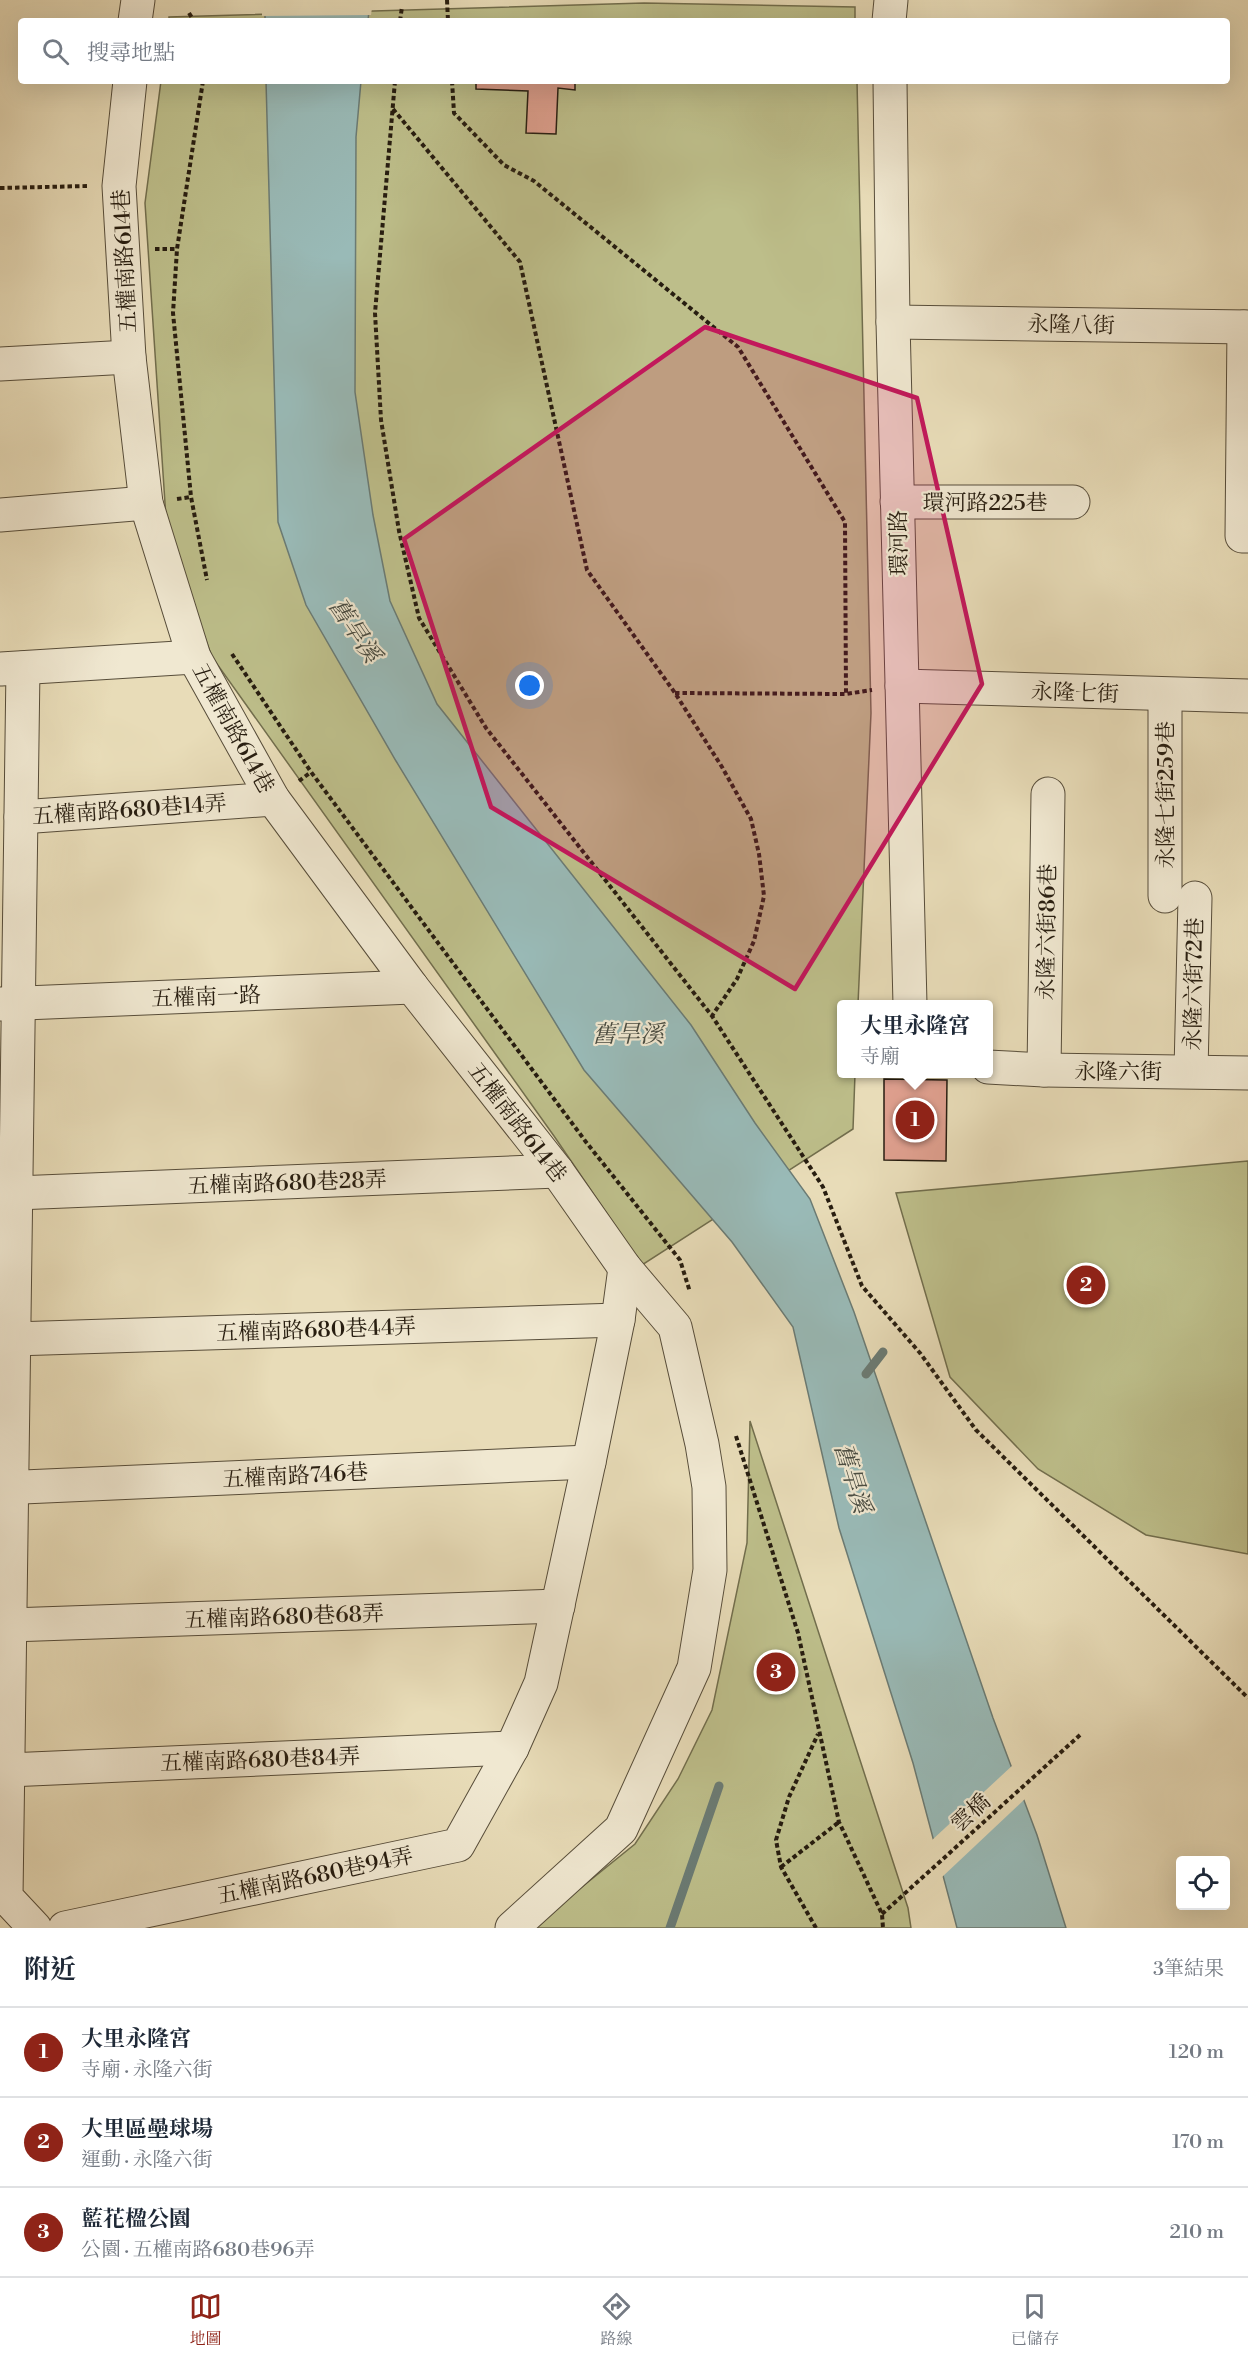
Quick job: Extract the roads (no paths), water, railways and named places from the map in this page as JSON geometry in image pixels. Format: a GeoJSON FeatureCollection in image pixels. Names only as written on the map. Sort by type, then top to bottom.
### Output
{"type":"FeatureCollection","features":[{"type":"Feature","properties":{"kind":"street"},"geometry":{"type":"LineString","coordinates":[[135,18],[138,0]]}},
{"type":"Feature","properties":{"kind":"street"},"geometry":{"type":"LineString","coordinates":[[889,18],[891,0]]}},
{"type":"Feature","properties":{"kind":"street","name":"五權南路614巷"},"geometry":{"type":"LineString","coordinates":[[129,84],[119,186],[129,357],[146,503],[194,657],[273,799],[412,987],[557,1171],[625,1268],[675,1327],[702,1444],[709,1487],[710,1570],[694,1668],[621,1829],[512,1928]]}},
{"type":"Feature","properties":{"kind":"street","name":"環河路"},"geometry":{"type":"LineString","coordinates":[[890,84],[893,322],[910,1000]]}},
{"type":"Feature","properties":{"kind":"street","name":"永隆八街"},"geometry":{"type":"LineString","coordinates":[[893,322],[1246,327]]}},
{"type":"Feature","properties":{"kind":"street"},"geometry":{"type":"LineString","coordinates":[[1246,327],[1242,536],[1248,536]]}},
{"type":"Feature","properties":{"kind":"street"},"geometry":{"type":"LineString","coordinates":[[0,364],[129,357]]}},
{"type":"Feature","properties":{"kind":"street","name":"環河路225巷"},"geometry":{"type":"LineString","coordinates":[[897,502],[1073,502]]}},
{"type":"Feature","properties":{"kind":"street"},"geometry":{"type":"LineString","coordinates":[[0,515],[146,503]]}},
{"type":"Feature","properties":{"kind":"street"},"geometry":{"type":"LineString","coordinates":[[35,1928],[6,1897],[10,1626],[6,1488],[14,1339],[16,1193],[9,1004],[21,817],[11,668],[194,657]]}},
{"type":"Feature","properties":{"kind":"street","name":"永隆七街"},"geometry":{"type":"LineString","coordinates":[[902,686],[1248,696]]}},
{"type":"Feature","properties":{"kind":"street","name":"永隆七街259巷"},"geometry":{"type":"LineString","coordinates":[[1165,695],[1180,897]]}},
{"type":"Feature","properties":{"kind":"street","name":"永隆六街86巷"},"geometry":{"type":"LineString","coordinates":[[1044,1070],[1048,794]]}},
{"type":"Feature","properties":{"kind":"street","name":"五權南路680巷14弄"},"geometry":{"type":"LineString","coordinates":[[21,817],[273,799]]}},
{"type":"Feature","properties":{"kind":"street","name":"永隆六街72巷"},"geometry":{"type":"LineString","coordinates":[[1180,897],[1191,1071]]}},
{"type":"Feature","properties":{"kind":"street","name":"五權南一路"},"geometry":{"type":"LineString","coordinates":[[9,1004],[412,987]]}},
{"type":"Feature","properties":{"kind":"street","name":"永隆六街"},"geometry":{"type":"LineString","coordinates":[[993,1067],[1248,1073]]}},
{"type":"Feature","properties":{"kind":"street","name":"五權南路680巷28弄"},"geometry":{"type":"LineString","coordinates":[[16,1193],[557,1171]]}},
{"type":"Feature","properties":{"kind":"street","name":"五權南路680巷94弄"},"geometry":{"type":"LineString","coordinates":[[65,1928],[458,1845],[512,1748],[542,1683],[618,1320],[625,1268]]}},
{"type":"Feature","properties":{"kind":"street","name":"五權南路680巷44弄"},"geometry":{"type":"LineString","coordinates":[[14,1339],[618,1320]]}},
{"type":"Feature","properties":{"kind":"street","name":"五權南路746巷"},"geometry":{"type":"LineString","coordinates":[[6,1488],[589,1462]]}},
{"type":"Feature","properties":{"kind":"street","name":"五權南路680巷68弄"},"geometry":{"type":"LineString","coordinates":[[10,1626],[558,1606]]}},
{"type":"Feature","properties":{"kind":"street","name":"五權南路680巷84弄"},"geometry":{"type":"LineString","coordinates":[[8,1770],[512,1748]]}},
{"type":"Feature","properties":{"kind":"water"},"geometry":{"type":"Polygon","coordinates":[[[265,0],[370,0],[368,18],[265,18],[265,0]]]}},
{"type":"Feature","properties":{"kind":"water","name":"舊旱溪"},"geometry":{"type":"Polygon","coordinates":[[[266,84],[361,84],[356,137],[355,392],[373,515],[390,601],[437,704],[691,1025],[755,1123],[810,1199],[854,1312],[993,1718],[1037,1835],[1066,1928],[957,1928],[913,1763],[839,1528],[793,1327],[732,1242],[584,1070],[396,761],[306,605],[278,522],[266,84]]]}},
{"type":"Feature","properties":{"kind":"waterway"},"geometry":{"type":"LineString","coordinates":[[866,1374],[883,1352]]}},
{"type":"Feature","properties":{"kind":"waterway"},"geometry":{"type":"LineString","coordinates":[[670,1928],[719,1786]]}},
{"type":"Feature","properties":{"kind":"place","name":"大里永隆宮"},"geometry":{"type":"Point","coordinates":[915,1120]}},
{"type":"Feature","properties":{"kind":"place","name":"大里區壘球場"},"geometry":{"type":"Point","coordinates":[1086,1285]}},
{"type":"Feature","properties":{"kind":"place","name":"藍花楹公園"},"geometry":{"type":"Point","coordinates":[776,1672]}}]}
